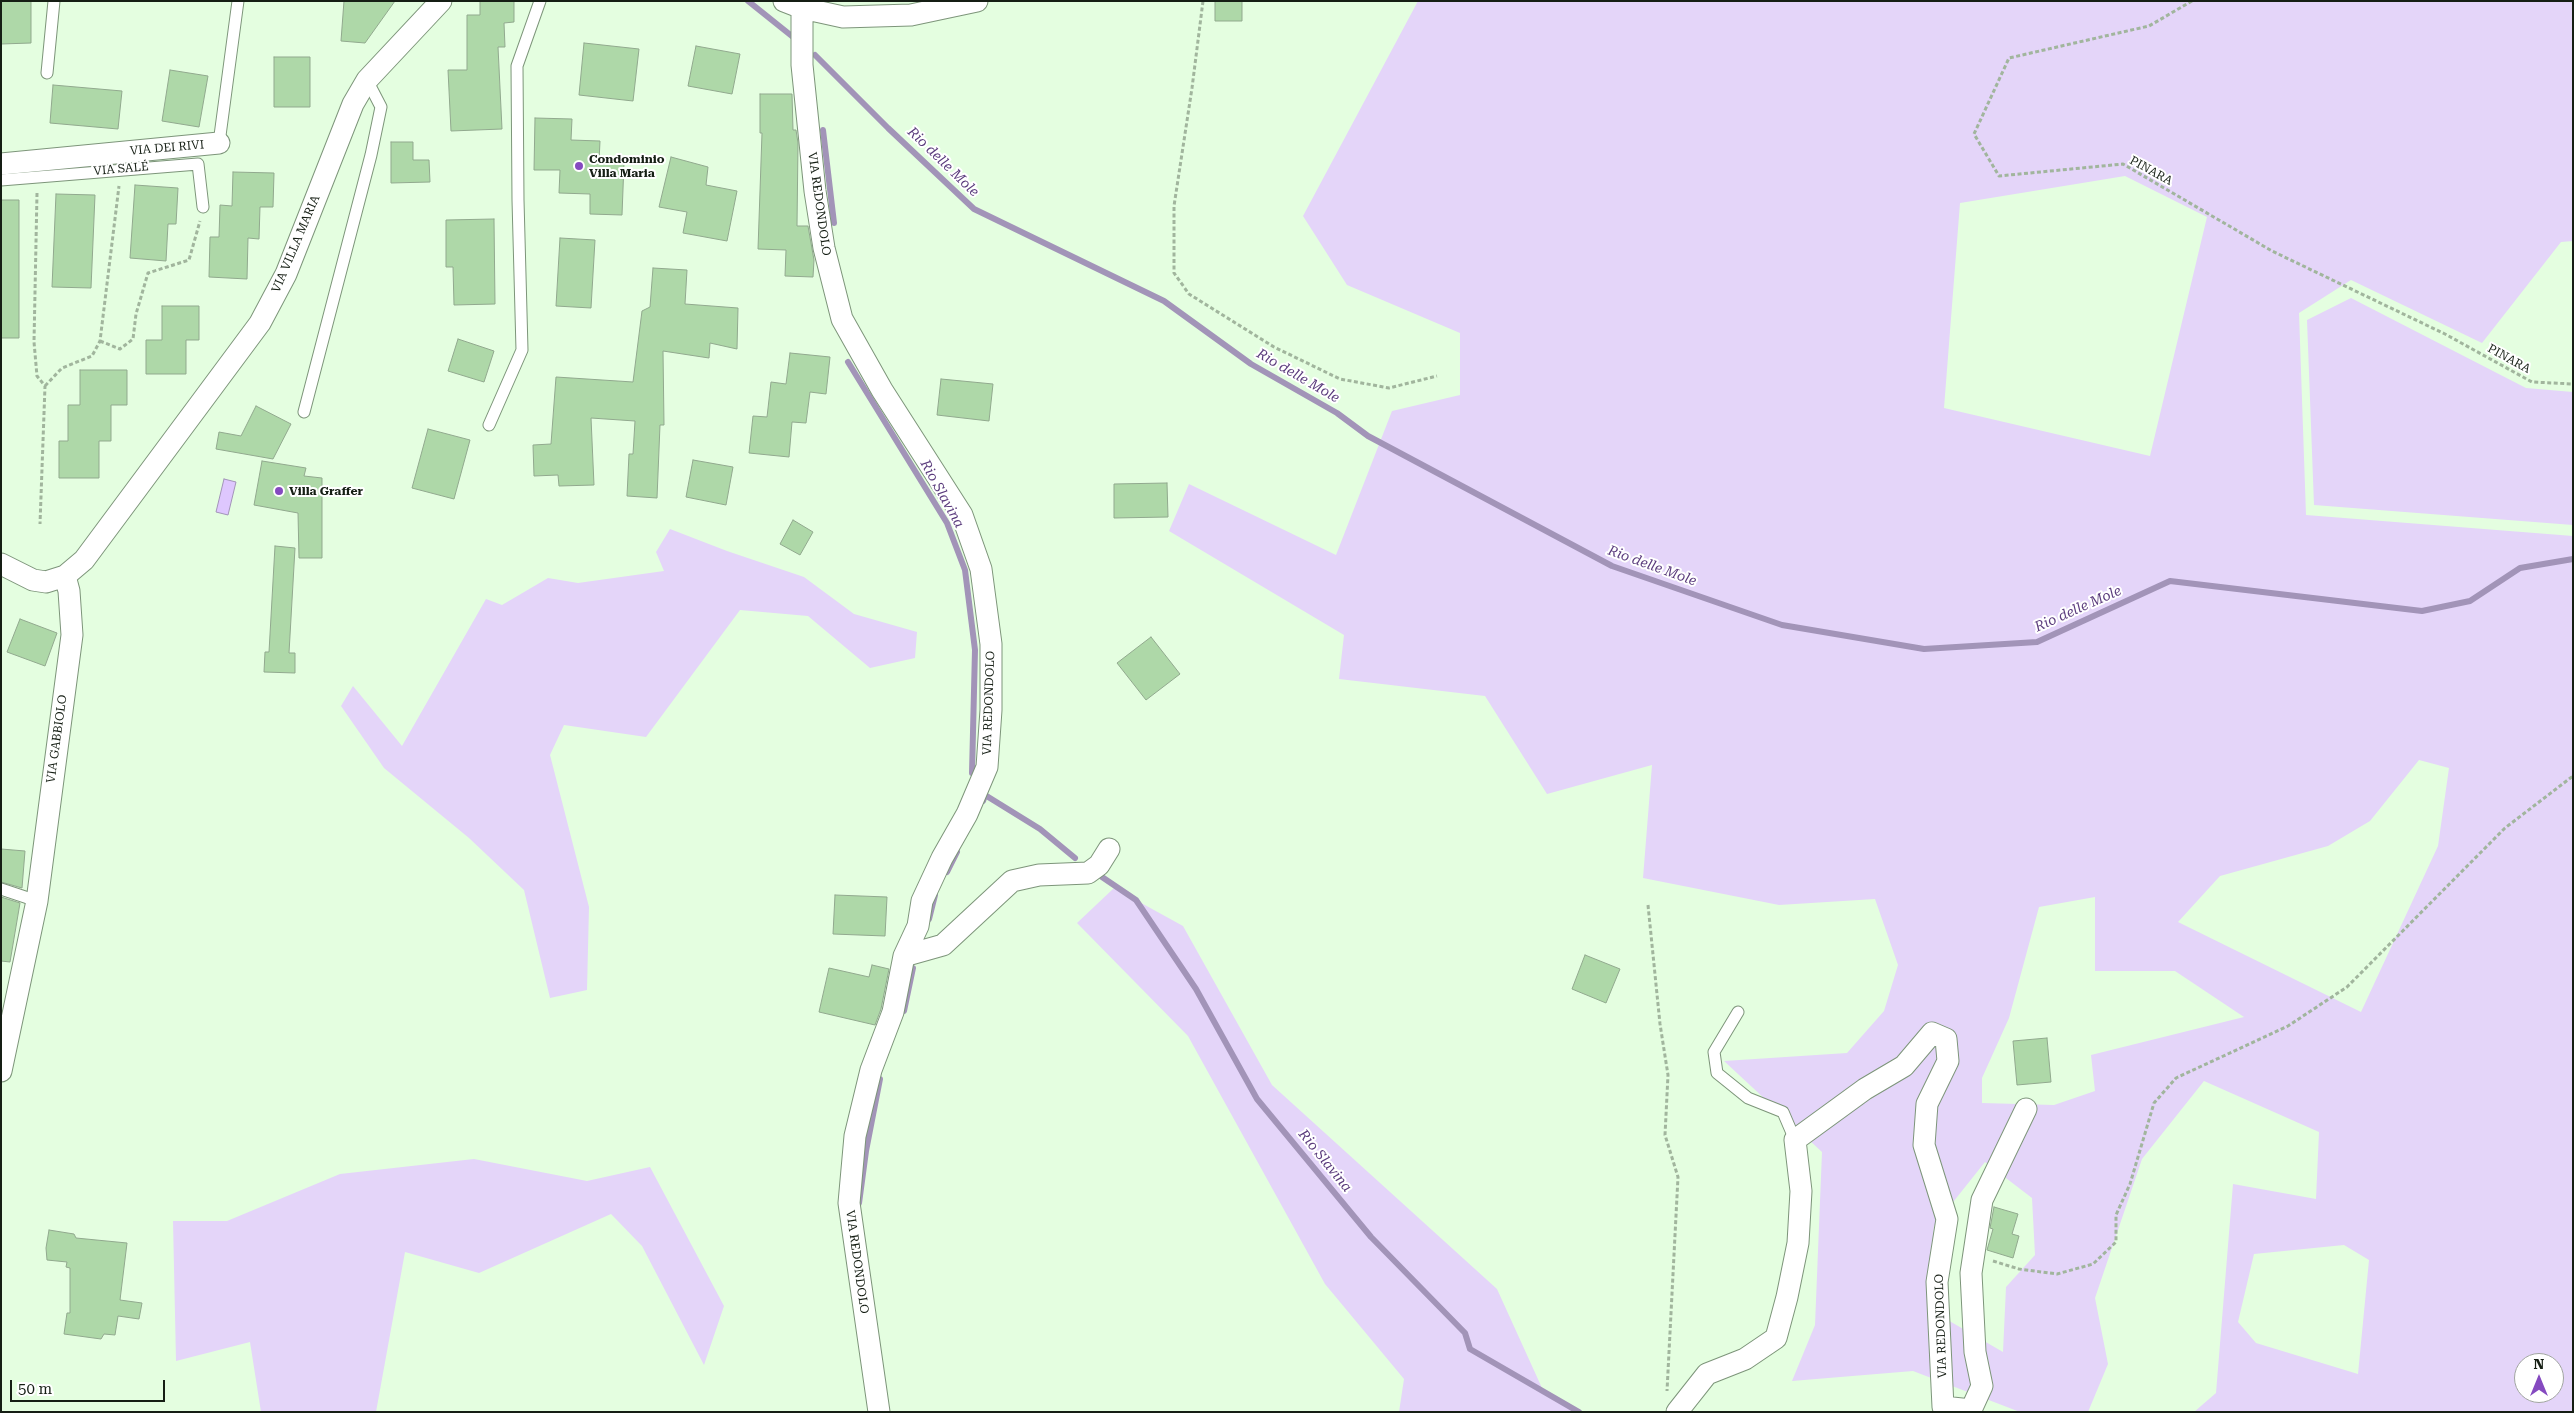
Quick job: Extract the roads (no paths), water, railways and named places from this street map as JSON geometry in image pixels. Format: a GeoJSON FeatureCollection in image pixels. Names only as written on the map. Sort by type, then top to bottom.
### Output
{"type":"FeatureCollection","features":[{"type":"Feature","properties":{"kind":"street","name":"VIA VILLA MARIA"},"geometry":{"type":"LineString","coordinates":[[65,576],[84,560],[260,323],[286,274],[353,104],[367,80],[441,1]]}},
{"type":"Feature","properties":{"kind":"street"},"geometry":{"type":"LineString","coordinates":[[792,5],[844,17],[977,1]]}},
{"type":"Feature","properties":{"kind":"street","name":"VIA REDONDOLO"},"geometry":{"type":"LineString","coordinates":[[792,5],[802,65],[815,191],[824,248],[842,319],[882,390],[962,515],[978,560],[986,596],[991,644],[991,710],[986,767],[967,814],[922,901],[918,926],[904,956],[893,1012],[870,1070],[857,1127],[849,1203],[879,1412]]}},
{"type":"Feature","properties":{"kind":"street","name":"VIA DEI RIVI"},"geometry":{"type":"LineString","coordinates":[[1,164],[219,143]]}},
{"type":"Feature","properties":{"kind":"street"},"geometry":{"type":"LineString","coordinates":[[1,564],[32,580],[46,582],[65,576]]}},
{"type":"Feature","properties":{"kind":"street","name":"VIA GABBIOLO"},"geometry":{"type":"LineString","coordinates":[[1,1070],[37,901],[72,635],[70,591],[65,576]]}},
{"type":"Feature","properties":{"kind":"street"},"geometry":{"type":"LineString","coordinates":[[904,956],[943,945],[1012,881],[1039,875],[1088,873],[1100,866],[1109,849]]}},
{"type":"Feature","properties":{"kind":"street","name":"VIA REDONDOLO"},"geometry":{"type":"LineString","coordinates":[[1795,1140],[1865,1089],[1904,1066],[1932,1033],[1946,1039],[1948,1061],[1927,1104],[1924,1145],[1946,1220],[1938,1282],[1943,1409],[1971,1410],[1982,1386],[1975,1352],[1972,1273],[1982,1200],[2026,1109]]}},
{"type":"Feature","properties":{"kind":"street"},"geometry":{"type":"LineString","coordinates":[[1677,1412],[1707,1374],[1745,1359],[1776,1338],[1787,1297],[1798,1242],[1801,1191],[1795,1140]]}},
{"type":"Feature","properties":{"kind":"lane"},"geometry":{"type":"LineString","coordinates":[[47,72],[54,1]]}},
{"type":"Feature","properties":{"kind":"lane","name":"VIA DEI RIVI"},"geometry":{"type":"LineString","coordinates":[[219,143],[238,1]]}},
{"type":"Feature","properties":{"kind":"lane"},"geometry":{"type":"LineString","coordinates":[[489,425],[522,350],[518,209],[518,66],[540,1]]}},
{"type":"Feature","properties":{"kind":"lane"},"geometry":{"type":"LineString","coordinates":[[304,412],[372,155],[381,107],[367,80]]}},
{"type":"Feature","properties":{"kind":"lane","name":"VIA SALÉ"},"geometry":{"type":"LineString","coordinates":[[1,180],[198,164],[203,208]]}},
{"type":"Feature","properties":{"kind":"lane"},"geometry":{"type":"LineString","coordinates":[[1,889],[37,901]]}},
{"type":"Feature","properties":{"kind":"lane"},"geometry":{"type":"LineString","coordinates":[[1738,1012],[1714,1052],[1717,1073],[1748,1098],[1783,1112],[1795,1140]]}},
{"type":"Feature","properties":{"kind":"waterway","name":"Rio delle Mole"},"geometry":{"type":"LineString","coordinates":[[748,1],[793,37]]}},
{"type":"Feature","properties":{"kind":"waterway","name":"Rio delle Mole"},"geometry":{"type":"LineString","coordinates":[[815,55],[888,128],[974,209],[1164,301],[1251,364],[1337,413],[1368,436],[1612,566],[1782,625],[1924,649],[2037,642],[2170,581],[2422,611],[2470,601],[2520,568],[2573,559]]}},
{"type":"Feature","properties":{"kind":"waterway","name":"Rio Slavina"},"geometry":{"type":"LineString","coordinates":[[823,130],[834,223]]}},
{"type":"Feature","properties":{"kind":"waterway","name":"Rio Slavina"},"geometry":{"type":"LineString","coordinates":[[848,362],[947,523],[965,570],[975,650],[972,773]]}},
{"type":"Feature","properties":{"kind":"waterway","name":"Rio Slavina"},"geometry":{"type":"LineString","coordinates":[[983,801],[985,795],[1040,829],[1075,858]]}},
{"type":"Feature","properties":{"kind":"waterway"},"geometry":{"type":"LineString","coordinates":[[947,872],[957,852]]}},
{"type":"Feature","properties":{"kind":"waterway","name":"Rio Slavina"},"geometry":{"type":"LineString","coordinates":[[1102,877],[1136,900],[1196,989],[1257,1099],[1371,1237],[1465,1333],[1470,1349],[1579,1412]]}},
{"type":"Feature","properties":{"kind":"waterway"},"geometry":{"type":"LineString","coordinates":[[929,919],[935,895]]}},
{"type":"Feature","properties":{"kind":"waterway"},"geometry":{"type":"LineString","coordinates":[[904,1011],[913,968]]}},
{"type":"Feature","properties":{"kind":"waterway"},"geometry":{"type":"LineString","coordinates":[[859,1203],[866,1151],[880,1079]]}},
{"type":"Feature","properties":{"kind":"place","name":"Condominio Villa Maria"},"geometry":{"type":"Point","coordinates":[579,166]}},
{"type":"Feature","properties":{"kind":"place","name":"Villa Graffer"},"geometry":{"type":"Point","coordinates":[279,491]}}]}
